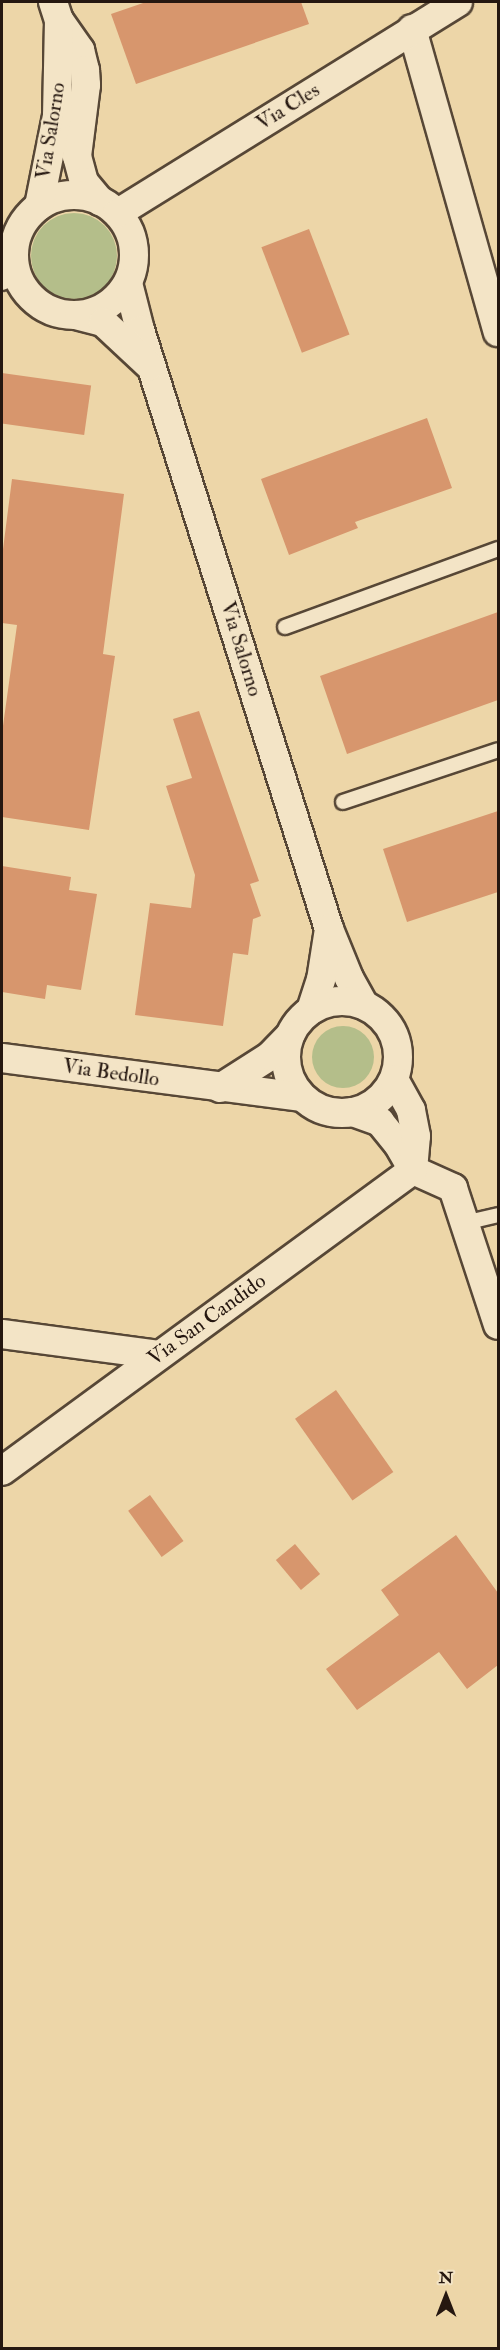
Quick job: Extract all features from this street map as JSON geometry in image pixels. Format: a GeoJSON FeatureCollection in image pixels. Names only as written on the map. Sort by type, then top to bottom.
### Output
{"type":"FeatureCollection","features":[{"type":"Feature","properties":{"kind":"street","name":"Via Cles"},"geometry":{"type":"LineString","coordinates":[[109,207],[458,2]]}},
{"type":"Feature","properties":{"kind":"street","name":"Via Salorno"},"geometry":{"type":"LineString","coordinates":[[39,206],[57,116],[56,11]]}},
{"type":"Feature","properties":{"kind":"street","name":"Via Salorno"},"geometry":{"type":"LineString","coordinates":[[56,11],[80,50],[85,70],[86,85],[77,156],[84,182],[109,207]]}},
{"type":"Feature","properties":{"kind":"street"},"geometry":{"type":"LineString","coordinates":[[412,29],[498,332]]}},
{"type":"Feature","properties":{"kind":"street"},"geometry":{"type":"LineString","coordinates":[[69,195],[109,207],[129,229],[135,247],[134,266],[128,284],[116,300],[99,310],[79,316],[60,314],[42,307],[10,280],[16,238],[25,220],[39,206],[69,195]]}},
{"type":"Feature","properties":{"kind":"street","name":"Via Salorno"},"geometry":{"type":"LineString","coordinates":[[128,284],[140,330],[329,928],[348,978],[364,1005]]}},
{"type":"Feature","properties":{"kind":"street","name":"Via Salorno"},"geometry":{"type":"LineString","coordinates":[[79,316],[103,322],[154,370]]}},
{"type":"Feature","properties":{"kind":"street","name":"Via Salorno"},"geometry":{"type":"LineString","coordinates":[[310,1010],[321,980],[329,928]]}},
{"type":"Feature","properties":{"kind":"street"},"geometry":{"type":"LineString","coordinates":[[220,1088],[270,1056],[310,1010],[331,1002],[353,1002],[364,1005],[382,1017],[394,1035],[398,1057],[394,1079],[382,1097],[363,1109],[353,1112]]}},
{"type":"Feature","properties":{"kind":"street"},"geometry":{"type":"LineString","coordinates":[[290,1035],[286,1068],[302,1097],[320,1109],[353,1112],[380,1122],[398,1144],[413,1170],[453,1188],[498,1325]]}},
{"type":"Feature","properties":{"kind":"street","name":"Via Bedollo"},"geometry":{"type":"LineString","coordinates":[[2,1058],[220,1088],[265,1090],[302,1097]]}},
{"type":"Feature","properties":{"kind":"street"},"geometry":{"type":"LineString","coordinates":[[394,1079],[411,1110],[416,1136],[413,1170]]}},
{"type":"Feature","properties":{"kind":"street","name":"Via San Candido"},"geometry":{"type":"LineString","coordinates":[[2,1471],[413,1170]]}},
{"type":"Feature","properties":{"kind":"street"},"geometry":{"type":"LineString","coordinates":[[2,1334],[159,1355]]}},
{"type":"Feature","properties":{"kind":"lane"},"geometry":{"type":"LineString","coordinates":[[285,627],[498,549]]}},
{"type":"Feature","properties":{"kind":"lane"},"geometry":{"type":"LineString","coordinates":[[343,802],[498,750]]}},
{"type":"Feature","properties":{"kind":"lane"},"geometry":{"type":"LineString","coordinates":[[464,1223],[498,1215]]}},
{"type":"Feature","properties":{"kind":"green space"},"geometry":{"type":"Polygon","coordinates":[[[74,213],[98,220],[110,232],[117,256],[110,280],[98,292],[74,299],[50,292],[38,280],[31,256],[38,232],[50,220],[74,213]]]}},
{"type":"Feature","properties":{"kind":"green space"},"geometry":{"type":"Polygon","coordinates":[[[337,1026],[349,1026],[365,1035],[372,1045],[374,1057],[372,1069],[365,1079],[349,1088],[337,1088],[326,1083],[317,1074],[312,1063],[312,1051],[317,1040],[326,1031],[337,1026]]]}},
{"type":"Feature","properties":{"kind":"building"},"geometry":{"type":"Polygon","coordinates":[[[146,2],[301,2],[309,24],[136,84],[111,14],[146,2]]]}},
{"type":"Feature","properties":{"kind":"building"},"geometry":{"type":"Polygon","coordinates":[[[309,229],[349,334],[302,353],[261,247],[309,229]]]}},
{"type":"Feature","properties":{"kind":"building"},"geometry":{"type":"Polygon","coordinates":[[[2,373],[91,386],[84,435],[2,423],[2,373]]]}},
{"type":"Feature","properties":{"kind":"building"},"geometry":{"type":"Polygon","coordinates":[[[427,418],[452,488],[355,522],[358,528],[289,555],[261,479],[427,418]]]}},
{"type":"Feature","properties":{"kind":"building"},"geometry":{"type":"Polygon","coordinates":[[[12,479],[124,494],[103,654],[115,656],[89,830],[2,817],[2,733],[17,625],[2,623],[2,557],[12,479]]]}},
{"type":"Feature","properties":{"kind":"building"},"geometry":{"type":"Polygon","coordinates":[[[498,612],[498,700],[347,754],[320,676],[498,612]]]}},
{"type":"Feature","properties":{"kind":"building"},"geometry":{"type":"Polygon","coordinates":[[[199,711],[259,881],[250,884],[261,916],[253,919],[248,955],[233,953],[223,1026],[135,1015],[150,903],[191,908],[195,875],[166,786],[192,778],[173,719],[199,711]]]}},
{"type":"Feature","properties":{"kind":"building"},"geometry":{"type":"Polygon","coordinates":[[[498,811],[498,892],[407,922],[383,849],[498,811]]]}},
{"type":"Feature","properties":{"kind":"building"},"geometry":{"type":"Polygon","coordinates":[[[2,866],[71,877],[69,890],[97,894],[81,990],[47,985],[45,999],[2,992],[2,866]]]}},
{"type":"Feature","properties":{"kind":"building"},"geometry":{"type":"Polygon","coordinates":[[[336,1390],[393,1472],[352,1501],[295,1419],[336,1390]]]}},
{"type":"Feature","properties":{"kind":"building"},"geometry":{"type":"Polygon","coordinates":[[[150,1495],[184,1541],[162,1557],[128,1511],[150,1495]]]}},
{"type":"Feature","properties":{"kind":"building"},"geometry":{"type":"Polygon","coordinates":[[[456,1535],[498,1593],[498,1665],[467,1689],[439,1652],[357,1710],[326,1669],[399,1615],[381,1590],[456,1535]]]}},
{"type":"Feature","properties":{"kind":"building"},"geometry":{"type":"Polygon","coordinates":[[[295,1544],[320,1574],[301,1590],[276,1560],[295,1544]]]}}]}
